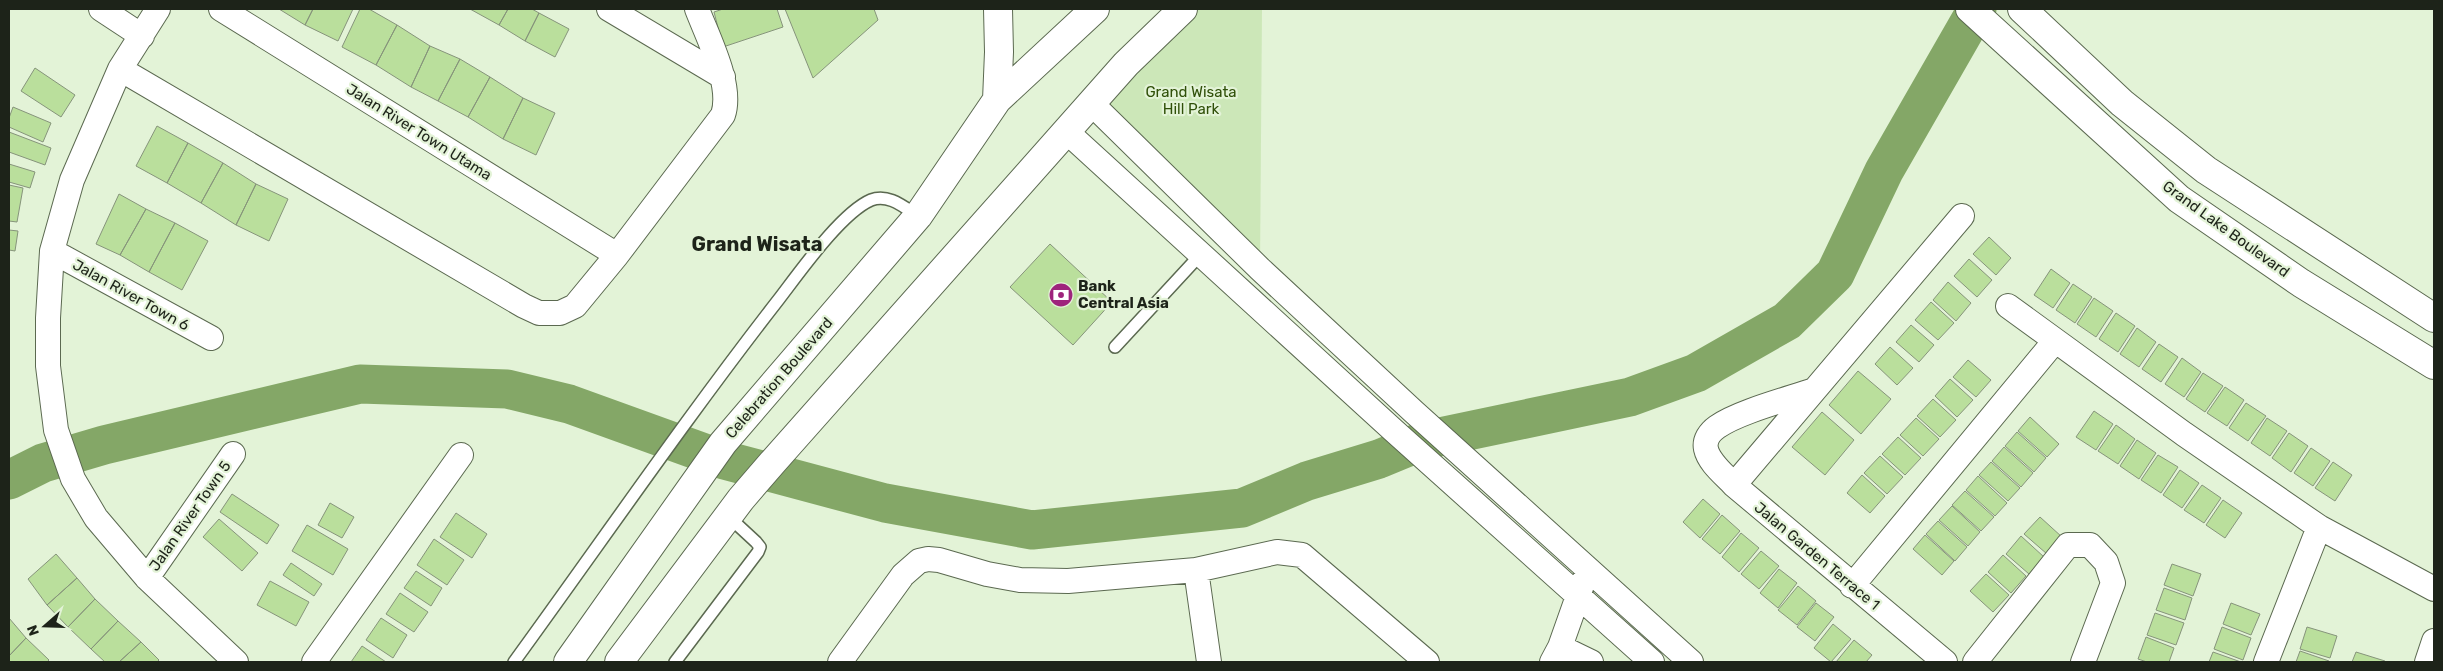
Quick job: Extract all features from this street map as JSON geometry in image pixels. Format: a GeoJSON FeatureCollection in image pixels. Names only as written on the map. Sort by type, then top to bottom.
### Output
{"type":"FeatureCollection","features":[{"type":"Feature","properties":{"kind":"street"},"geometry":{"type":"LineString","coordinates":[[101,9],[142,36]]}},
{"type":"Feature","properties":{"kind":"street"},"geometry":{"type":"LineString","coordinates":[[158,9],[120,69],[72,180],[52,251],[48,318],[48,366],[56,430],[73,479],[96,518],[147,578],[236,662]]}},
{"type":"Feature","properties":{"kind":"street","name":"Jalan River Town Utama"},"geometry":{"type":"LineString","coordinates":[[221,9],[618,255]]}},
{"type":"Feature","properties":{"kind":"street"},"geometry":{"type":"LineString","coordinates":[[609,9],[723,77]]}},
{"type":"Feature","properties":{"kind":"street"},"geometry":{"type":"LineString","coordinates":[[120,69],[538,313],[560,313],[575,306],[618,255],[723,114],[727,104],[723,77],[697,9]]}},
{"type":"Feature","properties":{"kind":"street"},"geometry":{"type":"LineString","coordinates":[[998,9],[998,100]]}},
{"type":"Feature","properties":{"kind":"street","name":"Celebration Boulevard"},"geometry":{"type":"LineString","coordinates":[[568,662],[723,443],[918,216],[998,100],[1095,9]]}},
{"type":"Feature","properties":{"kind":"street"},"geometry":{"type":"LineString","coordinates":[[619,662],[735,508],[772,463],[1126,64],[1183,9]]}},
{"type":"Feature","properties":{"kind":"street","name":"Grand Lake Boulevard"},"geometry":{"type":"LineString","coordinates":[[1970,9],[2019,56],[2179,199],[2301,283],[2434,365]]}},
{"type":"Feature","properties":{"kind":"street"},"geometry":{"type":"LineString","coordinates":[[2031,18],[2122,103],[2206,170],[2434,318]]}},
{"type":"Feature","properties":{"kind":"street"},"geometry":{"type":"LineString","coordinates":[[1091,103],[1260,269],[1446,442],[1692,662]]}},
{"type":"Feature","properties":{"kind":"street"},"geometry":{"type":"LineString","coordinates":[[1067,132],[1427,461],[1652,662]]}},
{"type":"Feature","properties":{"kind":"street"},"geometry":{"type":"LineString","coordinates":[[1734,485],[1962,216]]}},
{"type":"Feature","properties":{"kind":"street","name":"Jalan River Town 6"},"geometry":{"type":"LineString","coordinates":[[52,251],[210,338]]}},
{"type":"Feature","properties":{"kind":"street"},"geometry":{"type":"LineString","coordinates":[[2008,306],[2054,342],[2320,527],[2434,589]]}},
{"type":"Feature","properties":{"kind":"street"},"geometry":{"type":"LineString","coordinates":[[1852,586],[2054,342]]}},
{"type":"Feature","properties":{"kind":"street","name":"Jalan Garden Terrace 1"},"geometry":{"type":"LineString","coordinates":[[1814,390],[1729,420],[1716,427],[1706,438],[1709,458],[1734,485],[1852,586],[1945,662]]}},
{"type":"Feature","properties":{"kind":"street","name":"Jalan River Town 5"},"geometry":{"type":"LineString","coordinates":[[147,578],[233,454]]}},
{"type":"Feature","properties":{"kind":"street"},"geometry":{"type":"LineString","coordinates":[[314,662],[461,456]]}},
{"type":"Feature","properties":{"kind":"street"},"geometry":{"type":"LineString","coordinates":[[2266,662],[2320,527]]}},
{"type":"Feature","properties":{"kind":"street"},"geometry":{"type":"LineString","coordinates":[[1974,662],[2068,545],[2090,545],[2106,562],[2113,583],[2083,662]]}},
{"type":"Feature","properties":{"kind":"street"},"geometry":{"type":"LineString","coordinates":[[840,662],[903,575],[919,561],[939,560],[987,574],[1020,580],[1068,581],[1196,570],[1277,552],[1302,555],[1427,662]]}},
{"type":"Feature","properties":{"kind":"street"},"geometry":{"type":"LineString","coordinates":[[1588,569],[1556,654],[1591,662]]}},
{"type":"Feature","properties":{"kind":"street"},"geometry":{"type":"LineString","coordinates":[[1196,570],[1209,662]]}},
{"type":"Feature","properties":{"kind":"street"},"geometry":{"type":"LineString","coordinates":[[2427,662],[2434,641]]}},
{"type":"Feature","properties":{"kind":"lane"},"geometry":{"type":"LineString","coordinates":[[514,662],[681,430],[823,242],[860,206],[878,197],[891,199],[918,216]]}},
{"type":"Feature","properties":{"kind":"lane"},"geometry":{"type":"LineString","coordinates":[[1115,347],[1201,254]]}},
{"type":"Feature","properties":{"kind":"lane"},"geometry":{"type":"LineString","coordinates":[[675,662],[760,547],[735,508]]}},
{"type":"Feature","properties":{"kind":"green space","name":"Grand Wisata Hill Park"},"geometry":{"type":"Polygon","coordinates":[[[1184,9],[1262,9],[1260,269],[1091,103],[1184,9]]]}},
{"type":"Feature","properties":{"kind":"building"},"geometry":{"type":"Polygon","coordinates":[[[279,9],[313,9],[305,25],[279,9]]]}},
{"type":"Feature","properties":{"kind":"building"},"geometry":{"type":"Polygon","coordinates":[[[313,9],[353,9],[338,41],[305,25],[313,9]]]}},
{"type":"Feature","properties":{"kind":"building"},"geometry":{"type":"Polygon","coordinates":[[[360,9],[369,9],[397,25],[376,65],[342,47],[360,9]]]}},
{"type":"Feature","properties":{"kind":"building"},"geometry":{"type":"Polygon","coordinates":[[[470,9],[508,9],[499,25],[470,9]]]}},
{"type":"Feature","properties":{"kind":"building"},"geometry":{"type":"Polygon","coordinates":[[[508,9],[532,9],[539,13],[525,41],[499,25],[508,9]]]}},
{"type":"Feature","properties":{"kind":"building"},"geometry":{"type":"Polygon","coordinates":[[[723,9],[777,9],[783,27],[723,47],[714,12],[723,9]]]}},
{"type":"Feature","properties":{"kind":"building"},"geometry":{"type":"Polygon","coordinates":[[[785,9],[874,9],[878,20],[813,78],[785,9]]]}},
{"type":"Feature","properties":{"kind":"building"},"geometry":{"type":"Polygon","coordinates":[[[539,13],[569,29],[555,57],[525,41],[539,13]]]}},
{"type":"Feature","properties":{"kind":"building"},"geometry":{"type":"Polygon","coordinates":[[[397,25],[430,46],[411,87],[376,65],[397,25]]]}},
{"type":"Feature","properties":{"kind":"building"},"geometry":{"type":"Polygon","coordinates":[[[430,46],[460,59],[438,101],[411,87],[430,46]]]}},
{"type":"Feature","properties":{"kind":"building"},"geometry":{"type":"Polygon","coordinates":[[[460,59],[490,77],[468,117],[438,101],[460,59]]]}},
{"type":"Feature","properties":{"kind":"building"},"geometry":{"type":"Polygon","coordinates":[[[35,68],[75,95],[61,117],[21,91],[35,68]]]}},
{"type":"Feature","properties":{"kind":"building"},"geometry":{"type":"Polygon","coordinates":[[[490,77],[523,98],[503,139],[468,117],[490,77]]]}},
{"type":"Feature","properties":{"kind":"building"},"geometry":{"type":"Polygon","coordinates":[[[523,98],[555,113],[536,155],[503,139],[523,98]]]}},
{"type":"Feature","properties":{"kind":"building"},"geometry":{"type":"Polygon","coordinates":[[[13,107],[51,123],[43,142],[9,127],[9,118],[13,107]]]}},
{"type":"Feature","properties":{"kind":"building"},"geometry":{"type":"Polygon","coordinates":[[[157,126],[188,143],[167,183],[136,166],[157,126]]]}},
{"type":"Feature","properties":{"kind":"building"},"geometry":{"type":"Polygon","coordinates":[[[9,132],[51,148],[45,165],[9,152],[9,132]]]}},
{"type":"Feature","properties":{"kind":"building"},"geometry":{"type":"Polygon","coordinates":[[[188,143],[223,163],[201,203],[167,183],[188,143]]]}},
{"type":"Feature","properties":{"kind":"building"},"geometry":{"type":"Polygon","coordinates":[[[223,163],[256,184],[236,225],[201,203],[223,163]]]}},
{"type":"Feature","properties":{"kind":"building"},"geometry":{"type":"Polygon","coordinates":[[[9,164],[35,172],[30,188],[9,182],[9,164]]]}},
{"type":"Feature","properties":{"kind":"building"},"geometry":{"type":"Polygon","coordinates":[[[256,184],[288,199],[269,241],[236,225],[256,184]]]}},
{"type":"Feature","properties":{"kind":"building"},"geometry":{"type":"Polygon","coordinates":[[[9,185],[23,188],[17,222],[9,221],[9,185]]]}},
{"type":"Feature","properties":{"kind":"building"},"geometry":{"type":"Polygon","coordinates":[[[119,194],[146,209],[120,255],[96,244],[119,194]]]}},
{"type":"Feature","properties":{"kind":"building"},"geometry":{"type":"Polygon","coordinates":[[[146,209],[175,223],[149,272],[120,255],[146,209]]]}},
{"type":"Feature","properties":{"kind":"building"},"geometry":{"type":"Polygon","coordinates":[[[175,223],[208,241],[182,290],[149,272],[175,223]]]}},
{"type":"Feature","properties":{"kind":"building"},"geometry":{"type":"Polygon","coordinates":[[[9,230],[18,231],[15,251],[9,250],[9,230]]]}},
{"type":"Feature","properties":{"kind":"building"},"geometry":{"type":"Polygon","coordinates":[[[1989,237],[2011,258],[1996,275],[1973,254],[1989,237]]]}},
{"type":"Feature","properties":{"kind":"building","name":"Bank Central Asia"},"geometry":{"type":"Polygon","coordinates":[[[1050,244],[1112,302],[1073,345],[1010,287],[1050,244]]]}},
{"type":"Feature","properties":{"kind":"building"},"geometry":{"type":"Polygon","coordinates":[[[1969,259],[1992,280],[1977,297],[1954,276],[1969,259]]]}},
{"type":"Feature","properties":{"kind":"building"},"geometry":{"type":"Polygon","coordinates":[[[2051,269],[2070,283],[2053,308],[2034,295],[2051,269]]]}},
{"type":"Feature","properties":{"kind":"building"},"geometry":{"type":"Polygon","coordinates":[[[1948,282],[1971,303],[1956,321],[1933,300],[1948,282]]]}},
{"type":"Feature","properties":{"kind":"building"},"geometry":{"type":"Polygon","coordinates":[[[2073,284],[2092,297],[2075,323],[2056,310],[2073,284]]]}},
{"type":"Feature","properties":{"kind":"building"},"geometry":{"type":"Polygon","coordinates":[[[2094,298],[2113,311],[2096,337],[2077,324],[2094,298]]]}},
{"type":"Feature","properties":{"kind":"building"},"geometry":{"type":"Polygon","coordinates":[[[1931,302],[1954,323],[1938,340],[1915,320],[1931,302]]]}},
{"type":"Feature","properties":{"kind":"building"},"geometry":{"type":"Polygon","coordinates":[[[2116,313],[2135,326],[2118,352],[2099,339],[2116,313]]]}},
{"type":"Feature","properties":{"kind":"building"},"geometry":{"type":"Polygon","coordinates":[[[1911,325],[1934,345],[1919,362],[1896,342],[1911,325]]]}},
{"type":"Feature","properties":{"kind":"building"},"geometry":{"type":"Polygon","coordinates":[[[2137,328],[2156,342],[2139,367],[2120,354],[2137,328]]]}},
{"type":"Feature","properties":{"kind":"building"},"geometry":{"type":"Polygon","coordinates":[[[2159,344],[2178,357],[2161,382],[2142,369],[2159,344]]]}},
{"type":"Feature","properties":{"kind":"building"},"geometry":{"type":"Polygon","coordinates":[[[1890,347],[1913,368],[1897,385],[1875,364],[1890,347]]]}},
{"type":"Feature","properties":{"kind":"building"},"geometry":{"type":"Polygon","coordinates":[[[2182,358],[2201,372],[2184,397],[2165,384],[2182,358]]]}},
{"type":"Feature","properties":{"kind":"building"},"geometry":{"type":"Polygon","coordinates":[[[1968,360],[1991,380],[1976,397],[1953,377],[1968,360]]]}},
{"type":"Feature","properties":{"kind":"building"},"geometry":{"type":"Polygon","coordinates":[[[1858,371],[1891,399],[1861,434],[1829,405],[1858,371]]]}},
{"type":"Feature","properties":{"kind":"building"},"geometry":{"type":"Polygon","coordinates":[[[2203,373],[2223,386],[2205,412],[2186,399],[2203,373]]]}},
{"type":"Feature","properties":{"kind":"building"},"geometry":{"type":"Polygon","coordinates":[[[1950,379],[1973,400],[1957,417],[1935,396],[1950,379]]]}},
{"type":"Feature","properties":{"kind":"building"},"geometry":{"type":"Polygon","coordinates":[[[2225,387],[2244,400],[2227,426],[2207,413],[2225,387]]]}},
{"type":"Feature","properties":{"kind":"building"},"geometry":{"type":"Polygon","coordinates":[[[1933,399],[1956,420],[1940,437],[1917,416],[1933,399]]]}},
{"type":"Feature","properties":{"kind":"building"},"geometry":{"type":"Polygon","coordinates":[[[2246,403],[2266,416],[2248,441],[2229,428],[2246,403]]]}},
{"type":"Feature","properties":{"kind":"building"},"geometry":{"type":"Polygon","coordinates":[[[2094,411],[2113,424],[2096,450],[2076,437],[2094,411]]]}},
{"type":"Feature","properties":{"kind":"building"},"geometry":{"type":"Polygon","coordinates":[[[1822,412],[1854,440],[1825,475],[1792,447],[1822,412]]]}},
{"type":"Feature","properties":{"kind":"building"},"geometry":{"type":"Polygon","coordinates":[[[2030,417],[2059,444],[2047,457],[2018,431],[2030,417]]]}},
{"type":"Feature","properties":{"kind":"building"},"geometry":{"type":"Polygon","coordinates":[[[1916,418],[1939,439],[1923,456],[1900,435],[1916,418]]]}},
{"type":"Feature","properties":{"kind":"building"},"geometry":{"type":"Polygon","coordinates":[[[2267,418],[2287,431],[2270,456],[2251,443],[2267,418]]]}},
{"type":"Feature","properties":{"kind":"building"},"geometry":{"type":"Polygon","coordinates":[[[2116,425],[2135,439],[2118,464],[2098,451],[2116,425]]]}},
{"type":"Feature","properties":{"kind":"building"},"geometry":{"type":"Polygon","coordinates":[[[2017,432],[2046,458],[2034,472],[2005,446],[2017,432]]]}},
{"type":"Feature","properties":{"kind":"building"},"geometry":{"type":"Polygon","coordinates":[[[2289,433],[2308,446],[2291,472],[2272,458],[2289,433]]]}},
{"type":"Feature","properties":{"kind":"building"},"geometry":{"type":"Polygon","coordinates":[[[1898,437],[1921,458],[1905,475],[1882,454],[1898,437]]]}},
{"type":"Feature","properties":{"kind":"building"},"geometry":{"type":"Polygon","coordinates":[[[2137,440],[2156,453],[2139,479],[2120,466],[2137,440]]]}},
{"type":"Feature","properties":{"kind":"building"},"geometry":{"type":"Polygon","coordinates":[[[2004,447],[2033,473],[2021,487],[1992,461],[2004,447]]]}},
{"type":"Feature","properties":{"kind":"building"},"geometry":{"type":"Polygon","coordinates":[[[2311,448],[2330,461],[2313,486],[2294,473],[2311,448]]]}},
{"type":"Feature","properties":{"kind":"building"},"geometry":{"type":"Polygon","coordinates":[[[2158,455],[2178,467],[2161,493],[2141,480],[2158,455]]]}},
{"type":"Feature","properties":{"kind":"building"},"geometry":{"type":"Polygon","coordinates":[[[1880,456],[1903,477],[1887,494],[1864,473],[1880,456]]]}},
{"type":"Feature","properties":{"kind":"building"},"geometry":{"type":"Polygon","coordinates":[[[1991,462],[2020,488],[2008,501],[1979,475],[1991,462]]]}},
{"type":"Feature","properties":{"kind":"building"},"geometry":{"type":"Polygon","coordinates":[[[2333,462],[2352,475],[2335,501],[2315,488],[2333,462]]]}},
{"type":"Feature","properties":{"kind":"building"},"geometry":{"type":"Polygon","coordinates":[[[2180,470],[2199,483],[2182,508],[2163,495],[2180,470]]]}},
{"type":"Feature","properties":{"kind":"building"},"geometry":{"type":"Polygon","coordinates":[[[1862,475],[1885,496],[1870,513],[1847,493],[1862,475]]]}},
{"type":"Feature","properties":{"kind":"building"},"geometry":{"type":"Polygon","coordinates":[[[1978,476],[2007,503],[1995,516],[1966,490],[1978,476]]]}},
{"type":"Feature","properties":{"kind":"building"},"geometry":{"type":"Polygon","coordinates":[[[2202,485],[2221,498],[2204,523],[2184,510],[2202,485]]]}},
{"type":"Feature","properties":{"kind":"building"},"geometry":{"type":"Polygon","coordinates":[[[1965,491],[1994,517],[1981,531],[1952,505],[1965,491]]]}},
{"type":"Feature","properties":{"kind":"building"},"geometry":{"type":"Polygon","coordinates":[[[232,494],[279,525],[267,544],[220,512],[232,494]]]}},
{"type":"Feature","properties":{"kind":"building"},"geometry":{"type":"Polygon","coordinates":[[[1703,499],[1720,514],[1700,538],[1683,522],[1703,499]]]}},
{"type":"Feature","properties":{"kind":"building"},"geometry":{"type":"Polygon","coordinates":[[[2223,500],[2242,513],[2225,538],[2206,525],[2223,500]]]}},
{"type":"Feature","properties":{"kind":"building"},"geometry":{"type":"Polygon","coordinates":[[[330,503],[354,517],[342,538],[318,525],[330,503]]]}},
{"type":"Feature","properties":{"kind":"building"},"geometry":{"type":"Polygon","coordinates":[[[1952,506],[1980,532],[1968,546],[1939,520],[1952,506]]]}},
{"type":"Feature","properties":{"kind":"building"},"geometry":{"type":"Polygon","coordinates":[[[456,513],[487,534],[472,558],[440,537],[456,513]]]}},
{"type":"Feature","properties":{"kind":"building"},"geometry":{"type":"Polygon","coordinates":[[[1722,515],[1740,531],[1720,554],[1702,539],[1722,515]]]}},
{"type":"Feature","properties":{"kind":"building"},"geometry":{"type":"Polygon","coordinates":[[[2040,517],[2062,537],[2047,554],[2024,534],[2040,517]]]}},
{"type":"Feature","properties":{"kind":"building"},"geometry":{"type":"Polygon","coordinates":[[[219,519],[258,553],[242,571],[203,537],[219,519]]]}},
{"type":"Feature","properties":{"kind":"building"},"geometry":{"type":"Polygon","coordinates":[[[1938,521],[1967,547],[1955,561],[1926,534],[1938,521]]]}},
{"type":"Feature","properties":{"kind":"building"},"geometry":{"type":"Polygon","coordinates":[[[307,525],[348,549],[333,575],[292,551],[307,525]]]}},
{"type":"Feature","properties":{"kind":"building"},"geometry":{"type":"Polygon","coordinates":[[[1741,533],[1759,548],[1739,572],[1722,557],[1741,533]]]}},
{"type":"Feature","properties":{"kind":"building"},"geometry":{"type":"Polygon","coordinates":[[[1925,535],[1954,561],[1942,575],[1913,549],[1925,535]]]}},
{"type":"Feature","properties":{"kind":"building"},"geometry":{"type":"Polygon","coordinates":[[[2021,536],[2044,557],[2029,574],[2006,554],[2021,536]]]}},
{"type":"Feature","properties":{"kind":"building"},"geometry":{"type":"Polygon","coordinates":[[[434,539],[464,560],[447,585],[417,565],[434,539]]]}},
{"type":"Feature","properties":{"kind":"building"},"geometry":{"type":"Polygon","coordinates":[[[1761,551],[1779,566],[1759,589],[1741,574],[1761,551]]]}},
{"type":"Feature","properties":{"kind":"building"},"geometry":{"type":"Polygon","coordinates":[[[56,554],[77,578],[47,605],[28,579],[56,554]]]}},
{"type":"Feature","properties":{"kind":"building"},"geometry":{"type":"Polygon","coordinates":[[[2003,555],[2026,576],[2011,593],[1988,572],[2003,555]]]}},
{"type":"Feature","properties":{"kind":"building"},"geometry":{"type":"Polygon","coordinates":[[[291,563],[322,584],[314,596],[283,575],[291,563]]]}},
{"type":"Feature","properties":{"kind":"building"},"geometry":{"type":"Polygon","coordinates":[[[2172,564],[2201,574],[2193,596],[2164,585],[2172,564]]]}},
{"type":"Feature","properties":{"kind":"building"},"geometry":{"type":"Polygon","coordinates":[[[1779,569],[1797,583],[1778,608],[1760,593],[1779,569]]]}},
{"type":"Feature","properties":{"kind":"building"},"geometry":{"type":"Polygon","coordinates":[[[416,571],[442,588],[431,606],[404,588],[416,571]]]}},
{"type":"Feature","properties":{"kind":"building"},"geometry":{"type":"Polygon","coordinates":[[[1986,574],[2009,595],[1993,612],[1970,591],[1986,574]]]}},
{"type":"Feature","properties":{"kind":"building"},"geometry":{"type":"Polygon","coordinates":[[[77,578],[95,599],[68,627],[47,605],[77,578]]]}},
{"type":"Feature","properties":{"kind":"building"},"geometry":{"type":"Polygon","coordinates":[[[270,581],[309,602],[296,626],[257,605],[270,581]]]}},
{"type":"Feature","properties":{"kind":"building"},"geometry":{"type":"Polygon","coordinates":[[[1798,586],[1816,601],[1797,625],[1778,610],[1798,586]]]}},
{"type":"Feature","properties":{"kind":"building"},"geometry":{"type":"Polygon","coordinates":[[[2164,588],[2192,598],[2185,620],[2156,610],[2164,588]]]}},
{"type":"Feature","properties":{"kind":"building"},"geometry":{"type":"Polygon","coordinates":[[[400,593],[428,612],[414,632],[386,614],[400,593]]]}},
{"type":"Feature","properties":{"kind":"building"},"geometry":{"type":"Polygon","coordinates":[[[95,599],[118,621],[91,649],[68,627],[95,599]]]}},
{"type":"Feature","properties":{"kind":"building"},"geometry":{"type":"Polygon","coordinates":[[[1816,603],[1834,617],[1815,641],[1797,627],[1816,603]]]}},
{"type":"Feature","properties":{"kind":"building"},"geometry":{"type":"Polygon","coordinates":[[[2231,603],[2260,614],[2251,635],[2223,624],[2231,603]]]}},
{"type":"Feature","properties":{"kind":"building"},"geometry":{"type":"Polygon","coordinates":[[[2155,613],[2184,623],[2176,645],[2147,635],[2155,613]]]}},
{"type":"Feature","properties":{"kind":"building"},"geometry":{"type":"Polygon","coordinates":[[[9,618],[26,638],[9,656],[9,618]]]}},
{"type":"Feature","properties":{"kind":"building"},"geometry":{"type":"Polygon","coordinates":[[[381,618],[407,635],[393,658],[366,640],[381,618]]]}},
{"type":"Feature","properties":{"kind":"building"},"geometry":{"type":"Polygon","coordinates":[[[118,621],[141,642],[119,662],[105,662],[91,649],[118,621]]]}},
{"type":"Feature","properties":{"kind":"building"},"geometry":{"type":"Polygon","coordinates":[[[1833,624],[1851,639],[1831,662],[1814,648],[1833,624]]]}},
{"type":"Feature","properties":{"kind":"building"},"geometry":{"type":"Polygon","coordinates":[[[2222,627],[2251,638],[2243,660],[2214,649],[2222,627]]]}},
{"type":"Feature","properties":{"kind":"building"},"geometry":{"type":"Polygon","coordinates":[[[2307,627],[2337,636],[2330,658],[2300,649],[2307,627]]]}},
{"type":"Feature","properties":{"kind":"building"},"geometry":{"type":"Polygon","coordinates":[[[2146,637],[2174,648],[2169,662],[2147,662],[2138,659],[2146,637]]]}},
{"type":"Feature","properties":{"kind":"building"},"geometry":{"type":"Polygon","coordinates":[[[26,638],[49,660],[47,662],[9,662],[9,656],[26,638]]]}},
{"type":"Feature","properties":{"kind":"building"},"geometry":{"type":"Polygon","coordinates":[[[1854,640],[1872,655],[1866,662],[1836,662],[1854,640]]]}},
{"type":"Feature","properties":{"kind":"building"},"geometry":{"type":"Polygon","coordinates":[[[141,642],[159,660],[157,662],[119,662],[141,642]]]}},
{"type":"Feature","properties":{"kind":"building"},"geometry":{"type":"Polygon","coordinates":[[[362,646],[386,662],[351,662],[362,646]]]}},
{"type":"Feature","properties":{"kind":"building"},"geometry":{"type":"Polygon","coordinates":[[[2300,651],[2329,661],[2329,662],[2296,662],[2300,651]]]}},
{"type":"Feature","properties":{"kind":"building"},"geometry":{"type":"Polygon","coordinates":[[[2213,652],[2241,662],[2209,662],[2213,652]]]}},
{"type":"Feature","properties":{"kind":"building"},"geometry":{"type":"Polygon","coordinates":[[[2356,652],[2385,661],[2352,662],[2356,652]]]}},
{"type":"Feature","properties":{"kind":"waterway"},"geometry":{"type":"LineString","coordinates":[[9,480],[43,463],[104,445],[360,384],[507,389],[569,404],[724,460],[885,503],[1032,530],[1242,508],[1307,481],[1379,459],[1425,440],[1630,397],[1696,373],[1787,321],[1835,274],[1884,171],[1977,9]]}},
{"type":"Feature","properties":{"kind":"place","name":"Bank Central Asia"},"geometry":{"type":"Point","coordinates":[1061,295]}},
{"type":"Feature","properties":{"kind":"district","name":"Grand Wisata"},"geometry":{"type":"Point","coordinates":[757,244]}}]}
